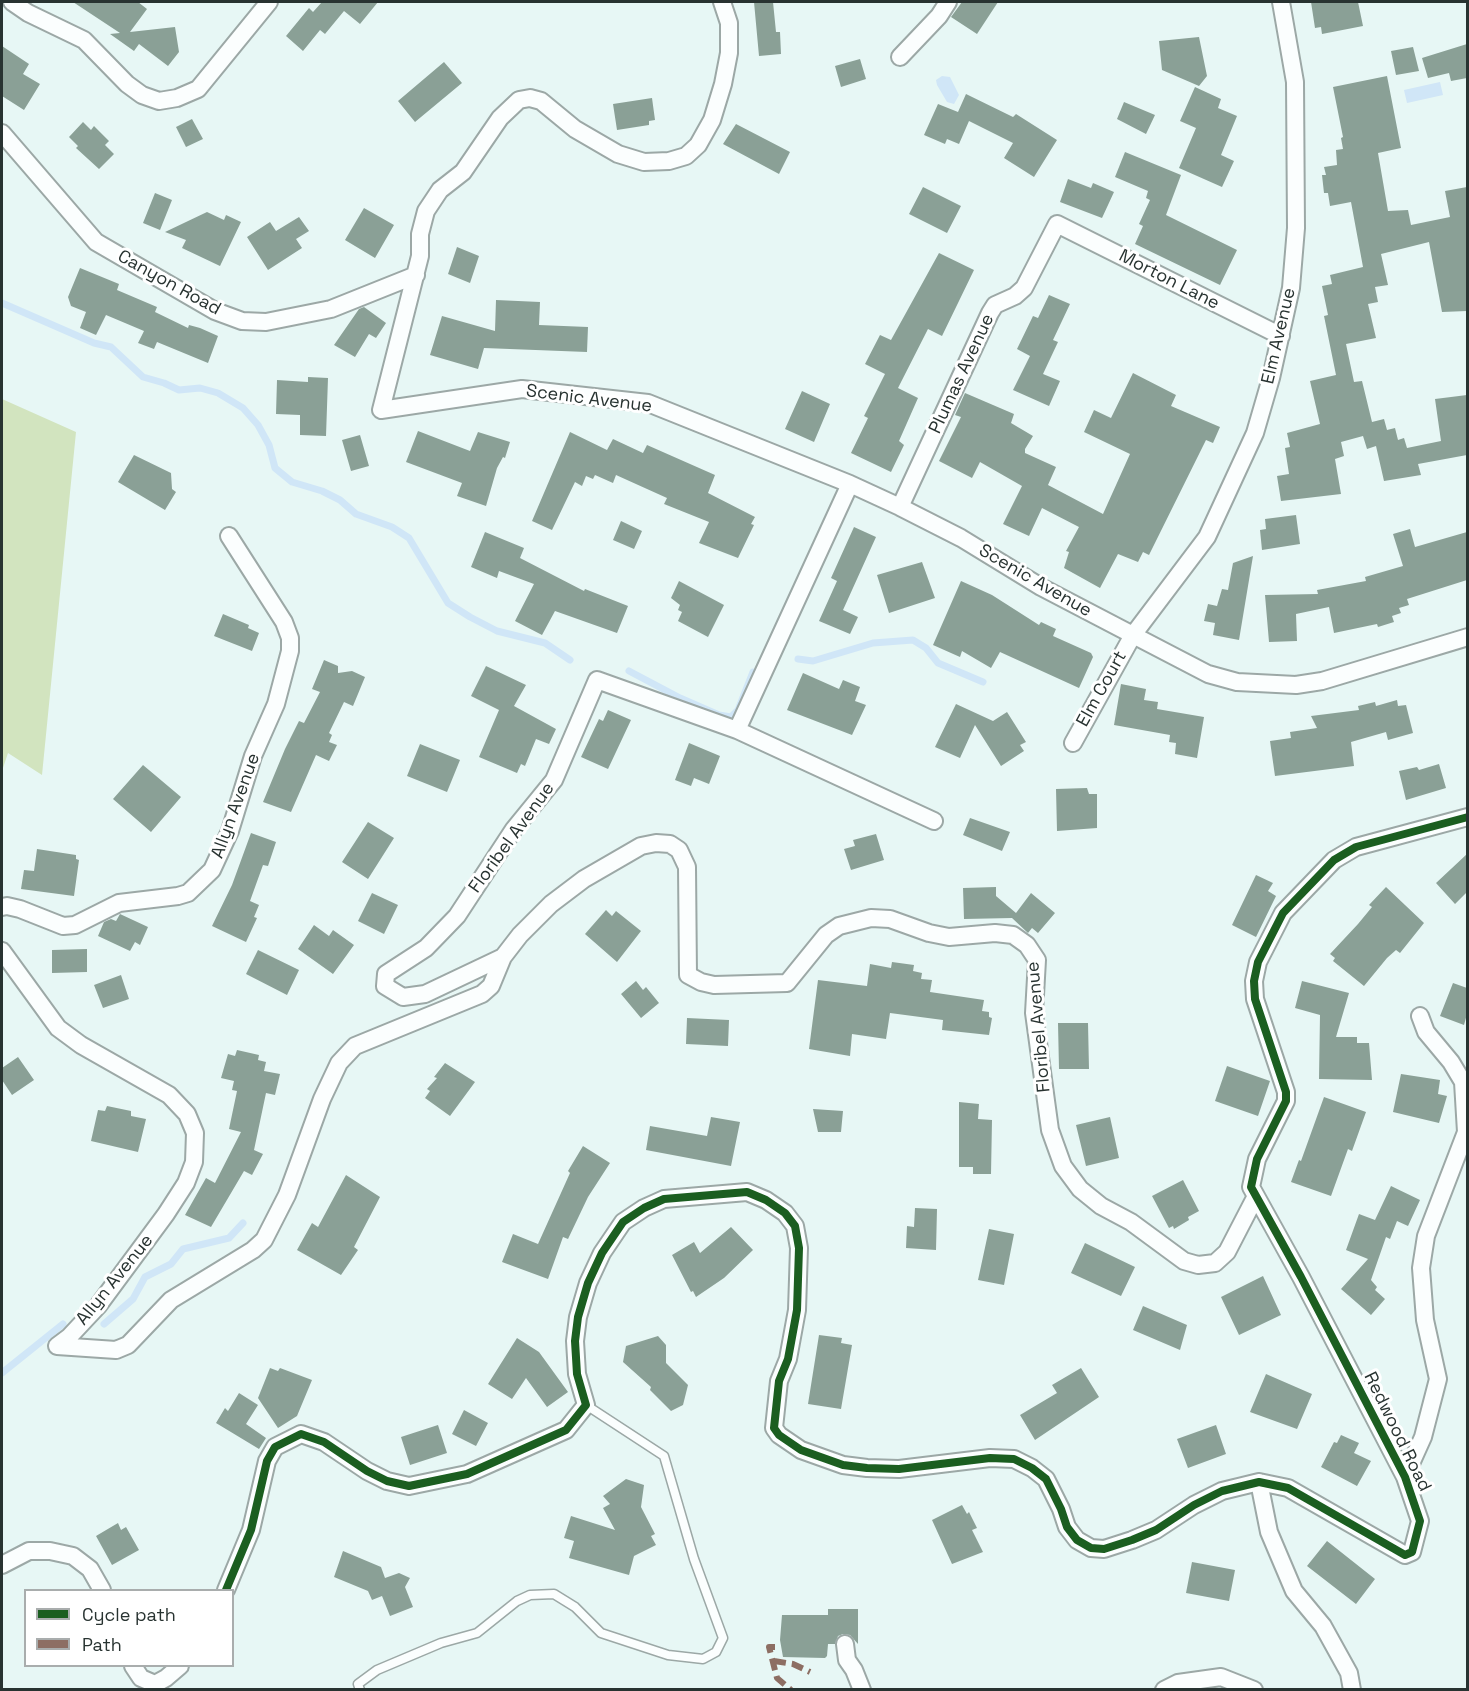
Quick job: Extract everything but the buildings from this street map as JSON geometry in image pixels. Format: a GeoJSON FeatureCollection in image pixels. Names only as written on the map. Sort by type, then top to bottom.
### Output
{"type":"FeatureCollection","features":[{"type":"Feature","properties":{"kind":"street"},"geometry":{"type":"LineString","coordinates":[[12,2],[28,13],[84,40],[128,84],[142,95],[159,101],[177,98],[198,89],[269,2]]}},
{"type":"Feature","properties":{"kind":"street","name":"Scenic Avenue"},"geometry":{"type":"LineString","coordinates":[[722,2],[729,23],[729,53],[723,84],[712,120],[698,145],[686,156],[669,161],[644,162],[618,154],[575,129],[541,101],[530,98],[519,100],[500,118],[463,172],[440,190],[426,210],[416,275],[381,410],[522,390],[648,403],[850,484],[900,507],[961,538],[1041,587],[1208,674],[1237,682],[1296,685],[1345,676],[1467,637]]}},
{"type":"Feature","properties":{"kind":"street"},"geometry":{"type":"LineString","coordinates":[[900,57],[939,16],[948,2]]}},
{"type":"Feature","properties":{"kind":"street","name":"Elm Avenue"},"geometry":{"type":"LineString","coordinates":[[1133,635],[1207,537],[1220,512],[1255,433],[1281,336],[1291,288],[1296,228],[1297,158],[1294,82],[1281,2]]}},
{"type":"Feature","properties":{"kind":"street","name":"Canyon Road"},"geometry":{"type":"LineString","coordinates":[[2,133],[22,159],[96,242],[215,310],[242,321],[274,321],[331,309],[416,275]]}},
{"type":"Feature","properties":{"kind":"street"},"geometry":{"type":"LineString","coordinates":[[2,154],[22,159]]}},
{"type":"Feature","properties":{"kind":"street","name":"Morton Lane"},"geometry":{"type":"LineString","coordinates":[[1057,224],[1281,336]]}},
{"type":"Feature","properties":{"kind":"street","name":"Plumas Avenue"},"geometry":{"type":"LineString","coordinates":[[900,507],[994,305],[1015,296],[1024,288],[1057,224]]}},
{"type":"Feature","properties":{"kind":"street"},"geometry":{"type":"LineString","coordinates":[[738,730],[850,484]]}},
{"type":"Feature","properties":{"kind":"street","name":"Allyn Avenue"},"geometry":{"type":"LineString","coordinates":[[2,907],[20,909],[63,926],[75,925],[119,903],[178,896],[188,892],[212,870],[230,831],[253,756],[276,704],[290,651],[290,638],[284,622],[229,536]]}},
{"type":"Feature","properties":{"kind":"street","name":"Elm Court"},"geometry":{"type":"LineString","coordinates":[[1073,743],[1133,635]]}},
{"type":"Feature","properties":{"kind":"street","name":"Floribel Avenue"},"geometry":{"type":"LineString","coordinates":[[503,957],[425,994],[403,997],[385,986],[386,974],[426,948],[458,916],[514,829],[554,780],[597,680],[738,730],[934,821]]}},
{"type":"Feature","properties":{"kind":"street","name":"Redwood Road"},"geometry":{"type":"LineString","coordinates":[[586,1405],[577,1374],[575,1341],[578,1317],[588,1282],[602,1252],[623,1222],[644,1208],[664,1199],[747,1192],[766,1200],[785,1213],[795,1226],[799,1248],[797,1310],[788,1359],[779,1381],[774,1428],[779,1435],[801,1450],[843,1465],[867,1468],[900,1469],[990,1458],[1014,1459],[1032,1468],[1046,1479],[1067,1527],[1077,1540],[1091,1548],[1104,1549],[1156,1530],[1194,1505],[1222,1491],[1259,1482],[1288,1488],[1405,1555],[1412,1552],[1420,1521],[1405,1477],[1301,1277],[1251,1187],[1257,1159],[1286,1101],[1284,1084],[1254,990],[1258,962],[1277,922],[1313,879],[1334,860],[1356,847],[1467,817]]}},
{"type":"Feature","properties":{"kind":"street","name":"Floribel Avenue"},"geometry":{"type":"LineString","coordinates":[[89,1348],[116,1350],[128,1345],[171,1300],[253,1250],[264,1240],[287,1195],[322,1099],[339,1063],[355,1046],[482,994],[491,986],[503,957],[520,934],[551,904],[584,879],[642,846],[656,843],[670,844],[679,850],[687,867],[688,975],[701,982],[714,985],[787,983],[832,931],[846,923],[871,918],[890,919],[929,933],[949,936],[995,933],[1013,935],[1027,945],[1037,960],[1034,1014],[1050,1130],[1064,1166],[1080,1190],[1101,1206],[1131,1222],[1184,1261],[1198,1265],[1215,1263],[1227,1252],[1256,1197]]}},
{"type":"Feature","properties":{"kind":"street","name":"Allyn Avenue"},"geometry":{"type":"LineString","coordinates":[[2,951],[58,1028],[81,1045],[169,1095],[187,1114],[195,1133],[194,1162],[186,1184],[98,1306],[69,1337],[57,1346],[89,1348]]}},
{"type":"Feature","properties":{"kind":"street"},"geometry":{"type":"LineString","coordinates":[[1405,1477],[1423,1437],[1438,1379],[1425,1320],[1421,1268],[1426,1236],[1466,1132],[1463,1082],[1451,1062],[1426,1032],[1420,1016]]}},
{"type":"Feature","properties":{"kind":"street"},"geometry":{"type":"LineString","coordinates":[[226,1589],[251,1530],[267,1461],[275,1447],[288,1440],[301,1434],[324,1442],[367,1471],[409,1486],[467,1474],[566,1430],[586,1405]]}},
{"type":"Feature","properties":{"kind":"street"},"geometry":{"type":"LineString","coordinates":[[1259,1482],[1269,1532],[1294,1591],[1323,1626],[1349,1673],[1353,1689]]}},
{"type":"Feature","properties":{"kind":"street"},"geometry":{"type":"LineString","coordinates":[[2,1564],[29,1551],[50,1551],[73,1556],[90,1569],[101,1589]]}},
{"type":"Feature","properties":{"kind":"street"},"geometry":{"type":"LineString","coordinates":[[845,1644],[847,1660],[862,1689]]}},
{"type":"Feature","properties":{"kind":"street"},"geometry":{"type":"LineString","coordinates":[[134,1667],[141,1678],[155,1684],[178,1667]]}},
{"type":"Feature","properties":{"kind":"street"},"geometry":{"type":"LineString","coordinates":[[1164,1689],[1178,1683],[1221,1677],[1254,1689]]}},
{"type":"Feature","properties":{"kind":"lane"},"geometry":{"type":"LineString","coordinates":[[360,1689],[358,1684],[377,1670],[441,1643],[477,1633],[517,1601],[530,1595],[554,1594],[575,1607],[601,1633],[668,1655],[703,1659],[716,1652],[723,1638],[694,1558],[664,1456],[586,1405]]}},
{"type":"Feature","properties":{"kind":"green space"},"geometry":{"type":"Polygon","coordinates":[[[2,399],[76,432],[42,775],[8,753],[2,771],[2,399]]]}},
{"type":"Feature","properties":{"kind":"water"},"geometry":{"type":"Polygon","coordinates":[[[942,76],[950,77],[959,95],[954,104],[947,102],[937,85],[936,80],[942,76]]]}},
{"type":"Feature","properties":{"kind":"water"},"geometry":{"type":"Polygon","coordinates":[[[1440,82],[1443,95],[1407,103],[1404,90],[1440,82]]]}},
{"type":"Feature","properties":{"kind":"waterway"},"geometry":{"type":"LineString","coordinates":[[2,303],[94,343],[111,347],[143,377],[179,390],[200,388],[218,393],[243,408],[258,425],[269,445],[275,468],[292,482],[322,491],[340,500],[356,514],[392,527],[409,538],[448,603],[497,631],[545,643],[570,660]]}},
{"type":"Feature","properties":{"kind":"waterway"},"geometry":{"type":"LineString","coordinates":[[798,659],[813,661],[873,643],[913,640],[926,648],[938,663],[983,682]]}},
{"type":"Feature","properties":{"kind":"waterway"},"geometry":{"type":"LineString","coordinates":[[629,671],[680,698],[719,715],[731,717],[738,710],[753,672]]}},
{"type":"Feature","properties":{"kind":"waterway"},"geometry":{"type":"LineString","coordinates":[[104,1324],[133,1299],[145,1277],[171,1264],[183,1249],[229,1238],[243,1223]]}},
{"type":"Feature","properties":{"kind":"waterway"},"geometry":{"type":"LineString","coordinates":[[2,1373],[63,1324]]}},
{"type":"Feature","properties":{"kind":"marked path"},"geometry":{"type":"LineString","coordinates":[[775,1647],[769,1647],[777,1678],[791,1690]]}},
{"type":"Feature","properties":{"kind":"marked path"},"geometry":{"type":"LineString","coordinates":[[774,1661],[793,1664],[810,1672]]}},
{"type":"Feature","properties":{"kind":"cycle path"},"geometry":{"type":"LineString","coordinates":[[226,1589],[251,1530],[267,1461],[275,1447],[301,1434],[324,1442],[367,1471],[387,1481],[409,1486],[467,1474],[566,1430],[586,1405],[577,1374],[575,1341],[578,1317],[588,1283],[602,1253],[623,1222],[644,1208],[664,1199],[747,1192],[766,1200],[785,1213],[795,1226],[799,1248],[797,1310],[788,1359],[779,1381],[774,1428],[779,1435],[801,1450],[843,1465],[867,1468],[899,1469],[990,1458],[1014,1459],[1032,1468],[1046,1479],[1067,1527],[1077,1540],[1091,1548],[1104,1549],[1132,1540],[1156,1530],[1194,1505],[1222,1491],[1259,1482],[1288,1488],[1405,1555],[1412,1552],[1420,1521],[1405,1477],[1301,1277],[1251,1187],[1257,1159],[1286,1101],[1286,1092],[1255,999],[1254,981],[1258,962],[1283,913],[1334,860],[1356,847],[1468,817]]}}]}
